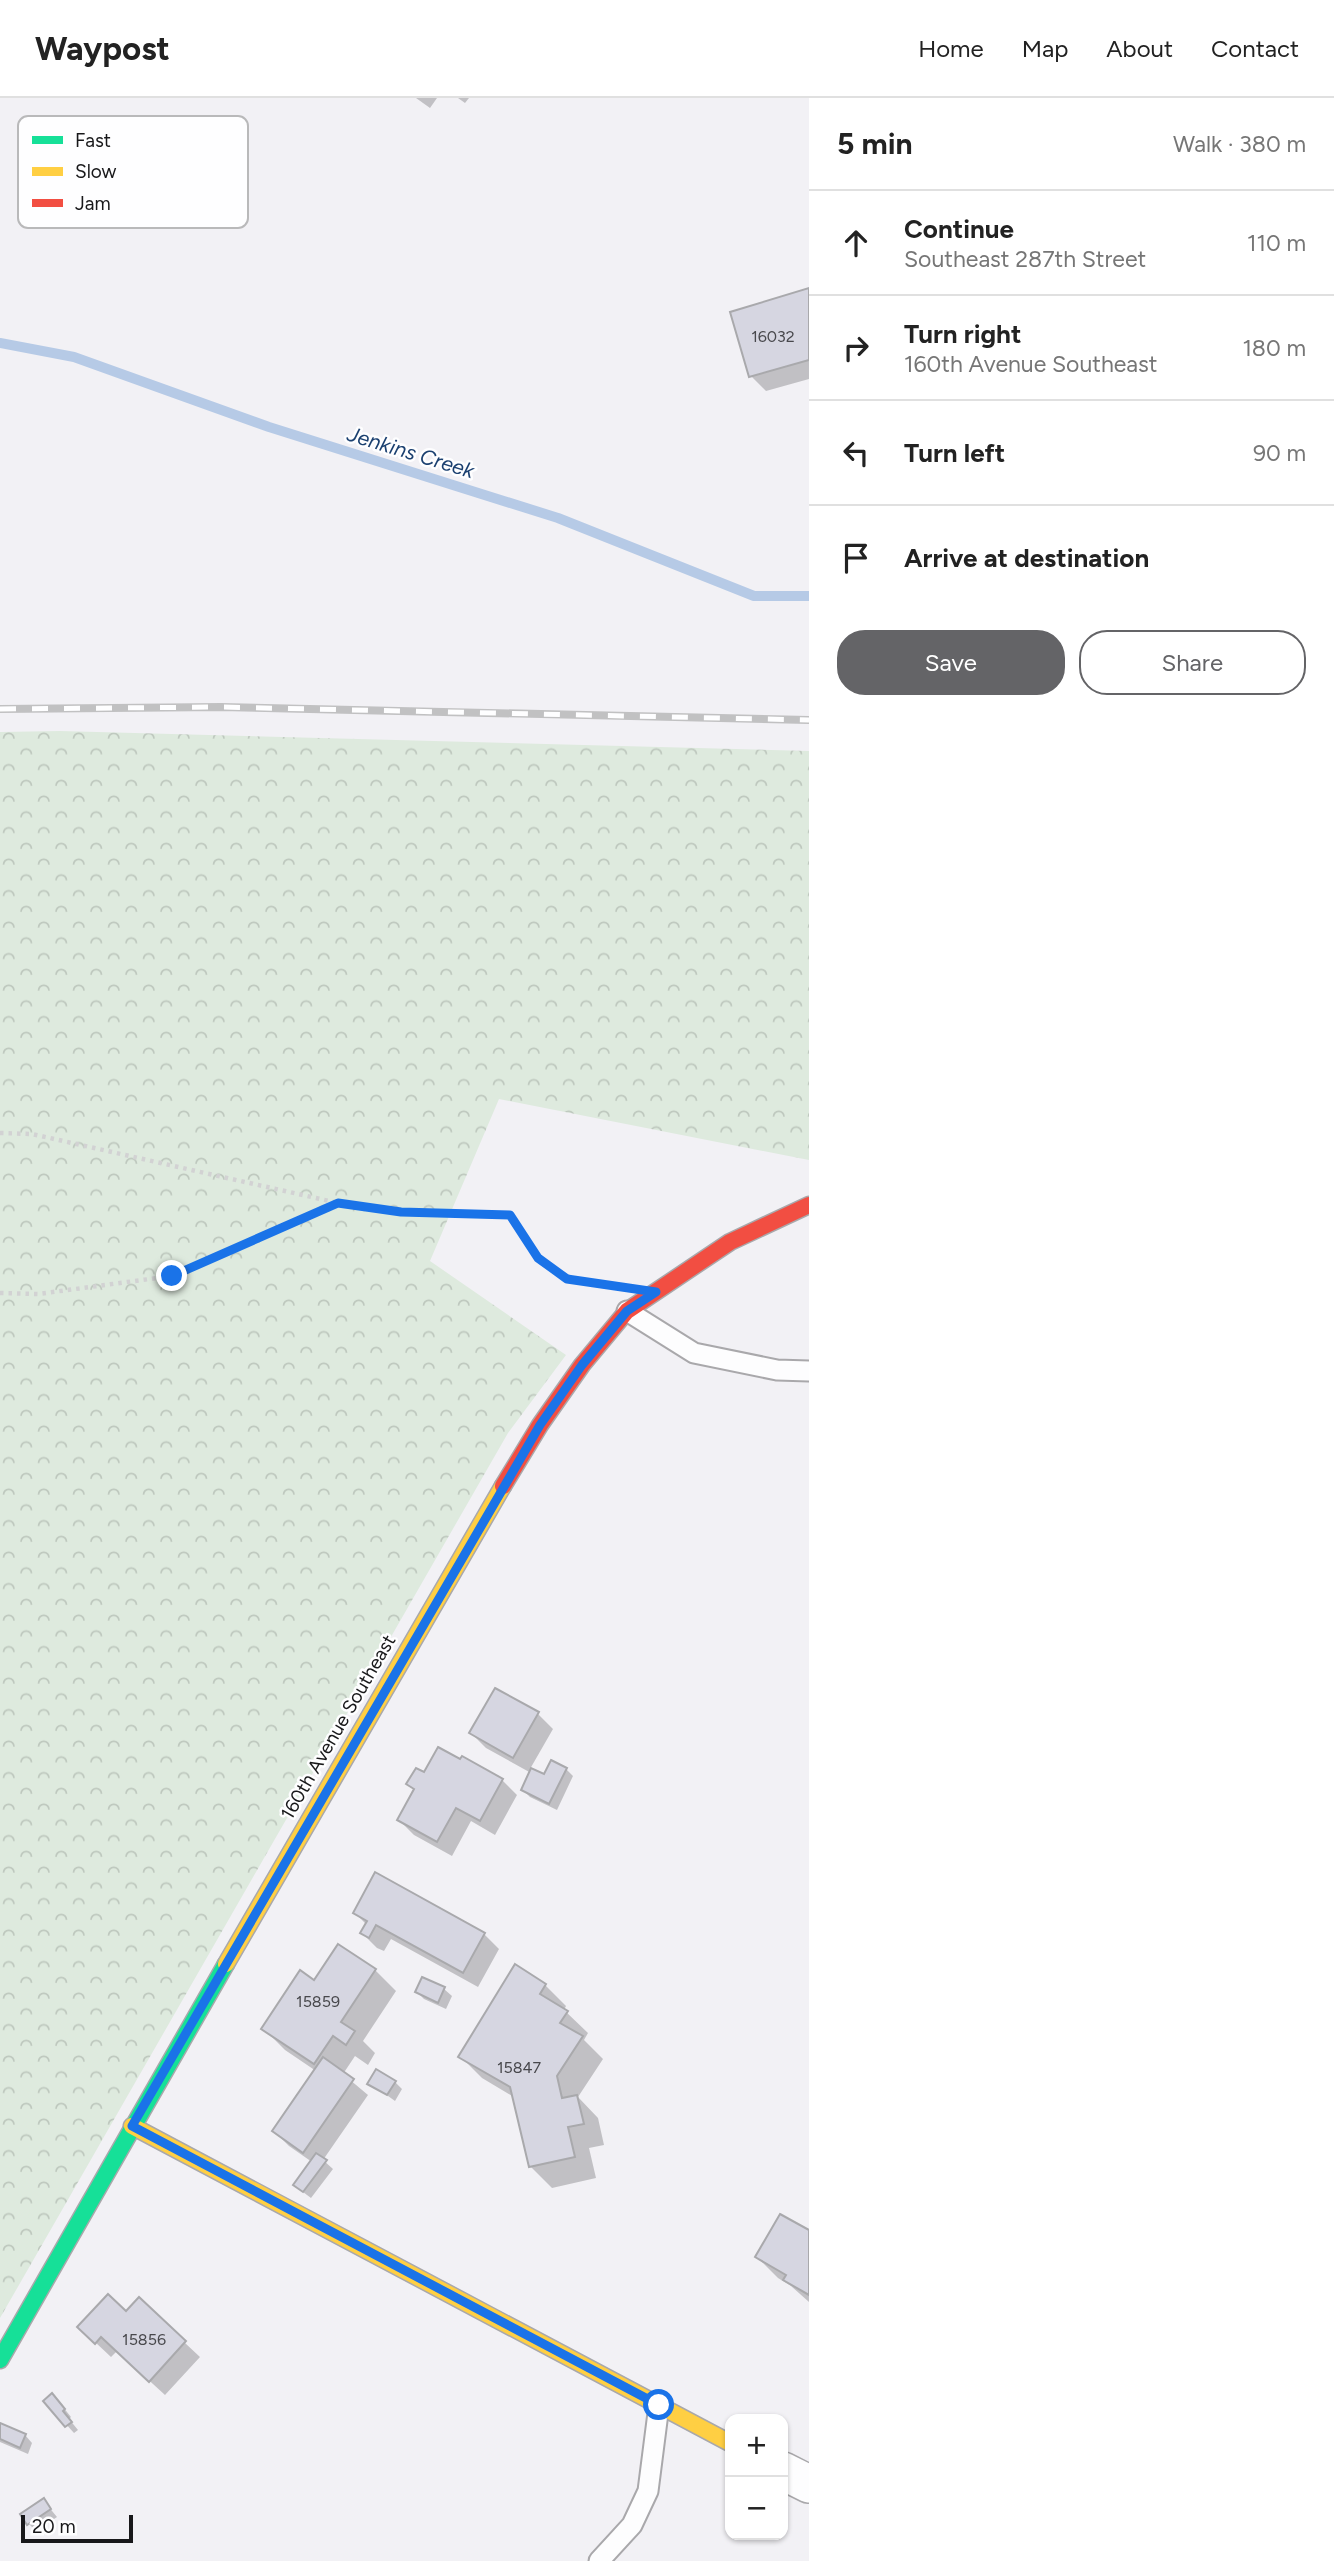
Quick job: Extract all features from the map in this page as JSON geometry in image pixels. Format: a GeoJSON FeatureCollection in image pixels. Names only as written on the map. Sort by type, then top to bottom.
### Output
{"type":"FeatureCollection","features":[{"type":"Feature","properties":{"kind":"street","name":"160th Avenue Southeast"},"geometry":{"type":"LineString","coordinates":[[0,2360],[132,2126],[540,1425],[582,1365],[627,1311],[730,1242],[809,1205]]}},
{"type":"Feature","properties":{"kind":"street"},"geometry":{"type":"LineString","coordinates":[[132,2126],[725,2440]]}},
{"type":"Feature","properties":{"kind":"street"},"geometry":{"type":"LineString","coordinates":[[788,2473],[809,2484]]}},
{"type":"Feature","properties":{"kind":"lane"},"geometry":{"type":"LineString","coordinates":[[627,1311],[694,1353],[777,1370],[809,1371]]}},
{"type":"Feature","properties":{"kind":"lane"},"geometry":{"type":"LineString","coordinates":[[599,2561],[632,2525],[649,2491],[659,2405]]}},
{"type":"Feature","properties":{"kind":"path"},"geometry":{"type":"LineString","coordinates":[[0,1133],[32,1134],[338,1203],[401,1212],[510,1215],[538,1258],[567,1279],[656,1292]]}},
{"type":"Feature","properties":{"kind":"path"},"geometry":{"type":"LineString","coordinates":[[0,1293],[38,1294],[172,1276],[338,1203]]}},
{"type":"Feature","properties":{"kind":"green space"},"geometry":{"type":"Polygon","coordinates":[[[60,731],[809,751],[809,1160],[499,1099],[430,1261],[566,1355],[508,1433],[0,2318],[0,732],[60,731]]]}},
{"type":"Feature","properties":{"kind":"building"},"geometry":{"type":"Polygon","coordinates":[[[809,288],[809,360],[749,377],[730,312],[809,288]]]}},
{"type":"Feature","properties":{"kind":"building"},"geometry":{"type":"Polygon","coordinates":[[[495,1688],[539,1712],[513,1758],[469,1733],[495,1688]]]}},
{"type":"Feature","properties":{"kind":"building"},"geometry":{"type":"Polygon","coordinates":[[[438,1747],[460,1759],[462,1756],[503,1779],[480,1821],[456,1808],[437,1842],[397,1820],[414,1789],[406,1784],[416,1768],[424,1772],[438,1747]]]}},
{"type":"Feature","properties":{"kind":"building"},"geometry":{"type":"Polygon","coordinates":[[[551,1760],[567,1768],[549,1804],[521,1790],[531,1768],[544,1774],[551,1760]]]}},
{"type":"Feature","properties":{"kind":"building"},"geometry":{"type":"Polygon","coordinates":[[[375,1872],[485,1933],[463,1973],[376,1925],[369,1938],[360,1933],[367,1921],[353,1913],[375,1872]]]}},
{"type":"Feature","properties":{"kind":"building"},"geometry":{"type":"Polygon","coordinates":[[[338,1944],[376,1969],[341,2022],[355,2031],[346,2045],[333,2036],[314,2064],[261,2029],[300,1970],[314,1980],[338,1944]]]}},
{"type":"Feature","properties":{"kind":"building"},"geometry":{"type":"Polygon","coordinates":[[[515,1964],[546,1984],[540,1994],[568,2011],[560,2023],[583,2036],[557,2076],[562,2098],[577,2095],[584,2124],[568,2127],[575,2157],[529,2167],[510,2087],[458,2057],[515,1964]]]}},
{"type":"Feature","properties":{"kind":"building"},"geometry":{"type":"Polygon","coordinates":[[[422,1977],[445,1987],[438,2003],[415,1992],[422,1977]]]}},
{"type":"Feature","properties":{"kind":"building"},"geometry":{"type":"Polygon","coordinates":[[[323,2057],[354,2079],[303,2153],[272,2131],[323,2057]]]}},
{"type":"Feature","properties":{"kind":"building"},"geometry":{"type":"Polygon","coordinates":[[[376,2069],[396,2081],[387,2095],[367,2084],[376,2069]]]}},
{"type":"Feature","properties":{"kind":"building"},"geometry":{"type":"Polygon","coordinates":[[[316,2153],[327,2160],[303,2192],[293,2185],[316,2153]]]}},
{"type":"Feature","properties":{"kind":"building"},"geometry":{"type":"Polygon","coordinates":[[[780,2214],[809,2230],[809,2295],[783,2280],[786,2275],[755,2257],[780,2214]]]}},
{"type":"Feature","properties":{"kind":"building"},"geometry":{"type":"Polygon","coordinates":[[[108,2294],[126,2311],[139,2297],[186,2341],[149,2382],[101,2337],[95,2344],[77,2327],[108,2294]]]}},
{"type":"Feature","properties":{"kind":"building"},"geometry":{"type":"Polygon","coordinates":[[[52,2393],[72,2422],[65,2427],[43,2401],[52,2393]]]}},
{"type":"Feature","properties":{"kind":"building"},"geometry":{"type":"Polygon","coordinates":[[[0,2423],[26,2434],[20,2448],[0,2439],[0,2423]]]}},
{"type":"Feature","properties":{"kind":"building"},"geometry":{"type":"Polygon","coordinates":[[[44,2498],[51,2509],[27,2525],[20,2514],[44,2498]]]}},
{"type":"Feature","properties":{"kind":"waterway","name":"Jenkins Creek"},"geometry":{"type":"LineString","coordinates":[[0,343],[74,357],[269,427],[558,518],[754,596],[809,596]]}},
{"type":"Feature","properties":{"kind":"railway"},"geometry":{"type":"LineString","coordinates":[[0,709],[221,707],[809,720]]}},
{"type":"Feature","properties":{"kind":"traffic: fast"},"geometry":{"type":"LineString","coordinates":[[0,2360],[226,1964]]}},
{"type":"Feature","properties":{"kind":"traffic: slow"},"geometry":{"type":"LineString","coordinates":[[226,1964],[503,1486]]}},
{"type":"Feature","properties":{"kind":"traffic: slow"},"geometry":{"type":"LineString","coordinates":[[132,2126],[725,2440]]}},
{"type":"Feature","properties":{"kind":"traffic: jam"},"geometry":{"type":"LineString","coordinates":[[503,1486],[540,1425],[582,1365],[627,1311],[730,1242],[809,1205]]}},
{"type":"Feature","properties":{"kind":"route"},"geometry":{"type":"LineString","coordinates":[[172,1276],[338,1203],[401,1212],[510,1215],[538,1258],[567,1279],[656,1292],[627,1311],[582,1365],[540,1425],[132,2126],[659,2405]]}}]}
